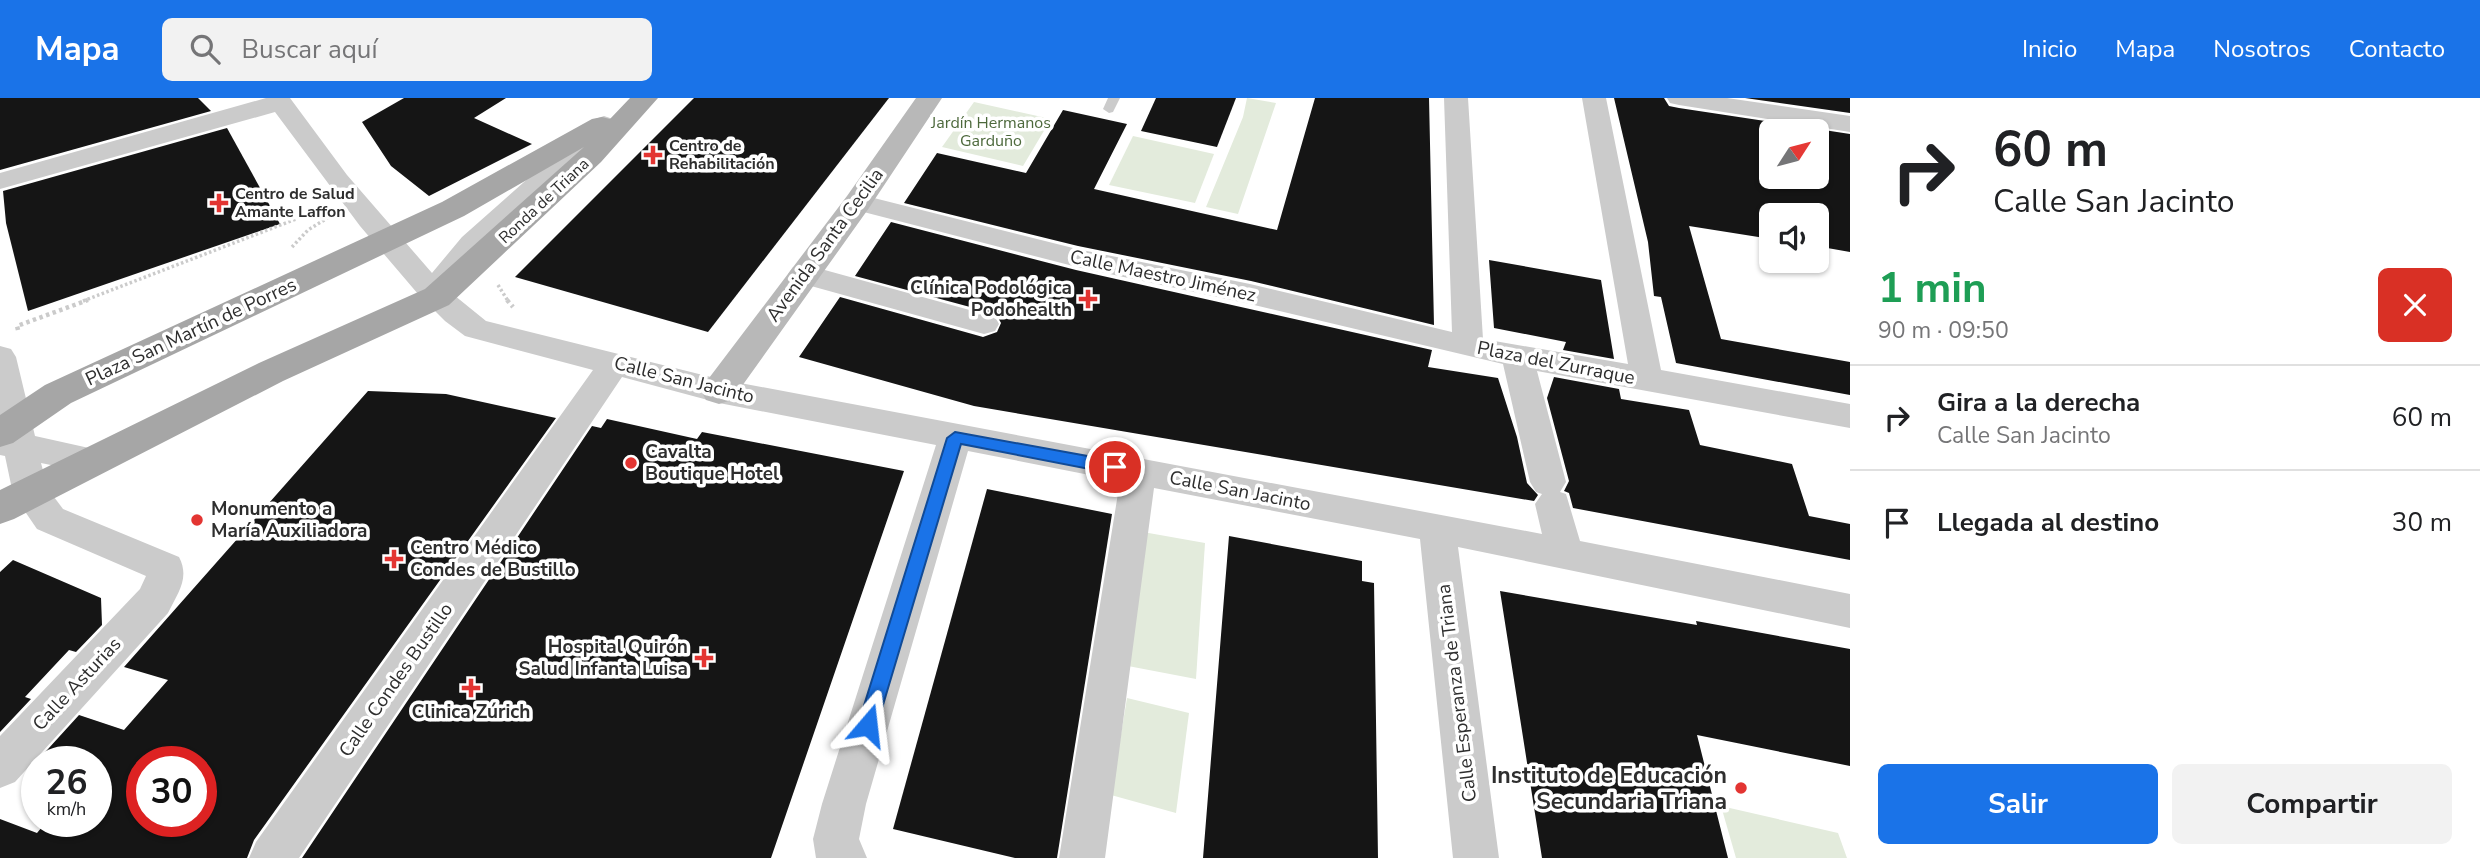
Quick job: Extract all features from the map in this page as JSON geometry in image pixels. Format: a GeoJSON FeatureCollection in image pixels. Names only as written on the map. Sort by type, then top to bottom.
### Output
{"type":"FeatureCollection","features":[{"type":"Feature","properties":{"kind":"main road","name":"Ronda de Triana"},"geometry":{"type":"LineString","coordinates":[[387,241],[499,186],[643,98]]}},
{"type":"Feature","properties":{"kind":"main road","name":"Ronda de Triana"},"geometry":{"type":"LineString","coordinates":[[435,294],[592,156],[643,98]]}},
{"type":"Feature","properties":{"kind":"main road","name":"Plaza San Martín de Porres"},"geometry":{"type":"LineString","coordinates":[[9,435],[89,379],[387,241]]}},
{"type":"Feature","properties":{"kind":"main road"},"geometry":{"type":"LineString","coordinates":[[15,501],[271,372],[435,294]]}},
{"type":"Feature","properties":{"kind":"street","name":"Avenida Santa Cecilia"},"geometry":{"type":"LineString","coordinates":[[719,391],[858,202],[929,98]]}},
{"type":"Feature","properties":{"kind":"street","name":"Plaza del Zurraque"},"geometry":{"type":"LineString","coordinates":[[1456,98],[1468,347],[1647,381],[1594,98]]}},
{"type":"Feature","properties":{"kind":"street"},"geometry":{"type":"LineString","coordinates":[[1679,98],[1850,124]]}},
{"type":"Feature","properties":{"kind":"street","name":"Calle San Jacinto"},"geometry":{"type":"LineString","coordinates":[[280,100],[348,195],[387,241],[457,317],[475,328],[719,391],[1437,528],[1850,611]]}},
{"type":"Feature","properties":{"kind":"street"},"geometry":{"type":"LineString","coordinates":[[0,181],[280,100]]}},
{"type":"Feature","properties":{"kind":"street","name":"Ronda de Triana"},"geometry":{"type":"LineString","coordinates":[[435,294],[444,275],[472,243],[604,124]]}},
{"type":"Feature","properties":{"kind":"street","name":"Calle Maestro Jiménez"},"geometry":{"type":"LineString","coordinates":[[858,202],[1077,258],[1252,287],[1468,347]]}},
{"type":"Feature","properties":{"kind":"street"},"geometry":{"type":"LineString","coordinates":[[803,274],[985,324]]}},
{"type":"Feature","properties":{"kind":"street"},"geometry":{"type":"LineString","coordinates":[[10,348],[9,435],[15,501]]}},
{"type":"Feature","properties":{"kind":"street"},"geometry":{"type":"LineString","coordinates":[[1517,356],[1565,554]]}},
{"type":"Feature","properties":{"kind":"street","name":"Calle Condes Bustillo"},"geometry":{"type":"LineString","coordinates":[[272,858],[614,364]]}},
{"type":"Feature","properties":{"kind":"street"},"geometry":{"type":"LineString","coordinates":[[1647,381],[1850,416]]}},
{"type":"Feature","properties":{"kind":"street"},"geometry":{"type":"LineString","coordinates":[[9,435],[95,461]]}},
{"type":"Feature","properties":{"kind":"street"},"geometry":{"type":"LineString","coordinates":[[844,858],[836,852],[836,839],[844,804],[955,438]]}},
{"type":"Feature","properties":{"kind":"street"},"geometry":{"type":"LineString","coordinates":[[1082,858],[1139,472]]}},
{"type":"Feature","properties":{"kind":"street","name":"Calle Asturias"},"geometry":{"type":"LineString","coordinates":[[0,767],[154,601],[165,582],[166,568],[50,519],[15,501]]}},
{"type":"Feature","properties":{"kind":"street","name":"Calle Esperanza de Triana"},"geometry":{"type":"LineString","coordinates":[[1437,528],[1476,858]]}},
{"type":"Feature","properties":{"kind":"path"},"geometry":{"type":"LineString","coordinates":[[10,348],[17,326],[232,246],[325,207]]}},
{"type":"Feature","properties":{"kind":"green space"},"geometry":{"type":"Polygon","coordinates":[[[1247,98],[1276,103],[1238,214],[1206,207],[1243,117],[1247,98]]]}},
{"type":"Feature","properties":{"kind":"green space","name":"Jardín Hermanos Garduño"},"geometry":{"type":"Polygon","coordinates":[[[974,102],[1051,119],[1023,166],[942,147],[974,102]]]}},
{"type":"Feature","properties":{"kind":"green space"},"geometry":{"type":"Polygon","coordinates":[[[1133,136],[1214,154],[1195,203],[1109,185],[1133,136]]]}},
{"type":"Feature","properties":{"kind":"green space"},"geometry":{"type":"Polygon","coordinates":[[[1143,532],[1205,543],[1196,679],[1128,666],[1143,532]]]}},
{"type":"Feature","properties":{"kind":"green space"},"geometry":{"type":"Polygon","coordinates":[[[1127,698],[1189,713],[1176,813],[1111,795],[1127,698]]]}},
{"type":"Feature","properties":{"kind":"green space"},"geometry":{"type":"Polygon","coordinates":[[[1721,806],[1838,833],[1847,858],[1736,858],[1721,806]]]}},
{"type":"Feature","properties":{"kind":"building"},"geometry":{"type":"Polygon","coordinates":[[[0,98],[198,98],[211,111],[0,170],[0,98]]]}},
{"type":"Feature","properties":{"kind":"building"},"geometry":{"type":"Polygon","coordinates":[[[404,98],[506,98],[474,118],[532,144],[429,196],[391,166],[362,122],[404,98]]]}},
{"type":"Feature","properties":{"kind":"building"},"geometry":{"type":"Polygon","coordinates":[[[694,98],[889,98],[708,332],[515,277],[694,98]]]}},
{"type":"Feature","properties":{"kind":"building"},"geometry":{"type":"Polygon","coordinates":[[[1156,98],[1236,98],[1217,147],[1141,131],[1156,98]]]}},
{"type":"Feature","properties":{"kind":"building"},"geometry":{"type":"Polygon","coordinates":[[[1315,98],[1429,98],[1434,325],[1251,281],[1078,246],[904,203],[937,153],[1026,173],[1063,110],[1127,124],[1094,189],[1277,230],[1315,98]]]}},
{"type":"Feature","properties":{"kind":"building"},"geometry":{"type":"Polygon","coordinates":[[[1614,98],[1664,98],[1669,106],[1759,120],[1759,189],[1829,189],[1829,131],[1850,134],[1850,252],[1829,248],[1829,203],[1759,203],[1759,237],[1689,226],[1721,339],[1850,362],[1850,395],[1676,363],[1661,297],[1654,296],[1648,242],[1614,98]]]}},
{"type":"Feature","properties":{"kind":"building"},"geometry":{"type":"Polygon","coordinates":[[[1745,98],[1850,98],[1850,113],[1745,98]]]}},
{"type":"Feature","properties":{"kind":"building"},"geometry":{"type":"Polygon","coordinates":[[[227,128],[280,224],[28,311],[6,223],[3,191],[227,128]]]}},
{"type":"Feature","properties":{"kind":"building"},"geometry":{"type":"Polygon","coordinates":[[[891,222],[1076,270],[1432,350],[1428,367],[1498,378],[1517,437],[1527,483],[1538,495],[1534,501],[974,406],[799,357],[840,297],[983,337],[997,332],[1001,323],[996,314],[855,276],[891,222]]]}},
{"type":"Feature","properties":{"kind":"building"},"geometry":{"type":"Polygon","coordinates":[[[1489,260],[1601,280],[1614,359],[1563,350],[1566,342],[1494,328],[1489,260]]]}},
{"type":"Feature","properties":{"kind":"building"},"geometry":{"type":"Polygon","coordinates":[[[1554,377],[1619,389],[1621,399],[1689,410],[1700,445],[1792,464],[1809,516],[1850,524],[1850,560],[1573,508],[1569,493],[1564,491],[1569,481],[1547,398],[1554,377]]]}},
{"type":"Feature","properties":{"kind":"building"},"geometry":{"type":"Polygon","coordinates":[[[368,391],[446,394],[556,418],[254,840],[247,858],[0,858],[0,819],[21,827],[21,837],[112,837],[112,746],[51,746],[79,715],[124,730],[168,680],[124,667],[368,391]]]}},
{"type":"Feature","properties":{"kind":"building","name":"Hospital Quirón Salud Infanta Luisa"},"geometry":{"type":"Polygon","coordinates":[[[607,419],[697,439],[702,432],[904,471],[771,858],[302,858],[592,426],[601,428],[607,419]]]}},
{"type":"Feature","properties":{"kind":"building"},"geometry":{"type":"Polygon","coordinates":[[[987,489],[1112,514],[1057,858],[1015,858],[893,829],[987,489]]]}},
{"type":"Feature","properties":{"kind":"building"},"geometry":{"type":"Polygon","coordinates":[[[1229,536],[1362,561],[1362,581],[1374,583],[1378,858],[1203,858],[1229,536]]]}},
{"type":"Feature","properties":{"kind":"building"},"geometry":{"type":"Polygon","coordinates":[[[13,560],[101,598],[102,625],[76,652],[69,650],[25,697],[31,699],[0,732],[0,572],[13,560]]]}},
{"type":"Feature","properties":{"kind":"building"},"geometry":{"type":"Polygon","coordinates":[[[1500,591],[1697,625],[1696,621],[1850,649],[1850,766],[1697,735],[1728,858],[1542,858],[1500,591]]]}},
{"type":"Feature","properties":{"kind":"place","name":"Centro de Rehabilitación"},"geometry":{"type":"Point","coordinates":[653,155]}},
{"type":"Feature","properties":{"kind":"place","name":"Centro de Salud Amante Laffon"},"geometry":{"type":"Point","coordinates":[219,203]}},
{"type":"Feature","properties":{"kind":"place","name":"Clínica Podológica Podohealth"},"geometry":{"type":"Point","coordinates":[1088,299]}},
{"type":"Feature","properties":{"kind":"place","name":"Cavalta Boutique Hotel"},"geometry":{"type":"Point","coordinates":[631,463]}},
{"type":"Feature","properties":{"kind":"place","name":"Monumento a María Auxiliadora"},"geometry":{"type":"Point","coordinates":[197,520]}},
{"type":"Feature","properties":{"kind":"place","name":"Centro Médico Condes de Bustillo"},"geometry":{"type":"Point","coordinates":[394,559]}},
{"type":"Feature","properties":{"kind":"place","name":"Hospital Quirón Salud Infanta Luisa"},"geometry":{"type":"Point","coordinates":[704,658]}},
{"type":"Feature","properties":{"kind":"place","name":"Clinica Zúrich"},"geometry":{"type":"Point","coordinates":[471,688]}},
{"type":"Feature","properties":{"kind":"place","name":"Instituto de Educación Secundaria Triana"},"geometry":{"type":"Point","coordinates":[1741,788]}},
{"type":"Feature","properties":{"kind":"route"},"geometry":{"type":"LineString","coordinates":[[868,725],[955,438],[1115,467]]}}]}
